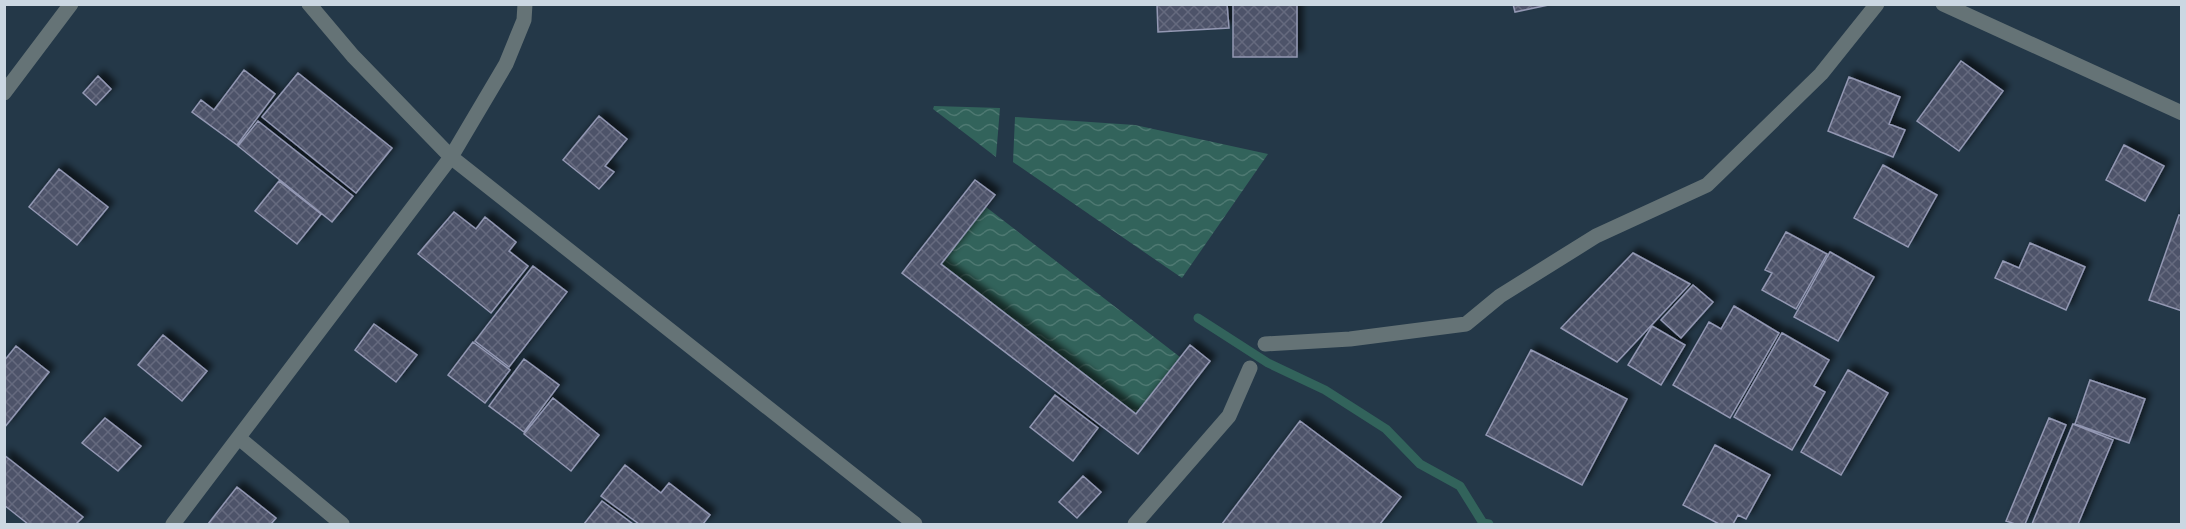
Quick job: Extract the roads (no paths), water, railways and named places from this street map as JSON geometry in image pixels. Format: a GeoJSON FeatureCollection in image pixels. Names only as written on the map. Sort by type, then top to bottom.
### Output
{"type":"FeatureCollection","features":[{"type":"Feature","properties":{"kind":"street"},"geometry":{"type":"LineString","coordinates":[[4,93],[71,4]]}},
{"type":"Feature","properties":{"kind":"street"},"geometry":{"type":"LineString","coordinates":[[309,4],[353,56],[451,157],[915,525]]}},
{"type":"Feature","properties":{"kind":"street"},"geometry":{"type":"LineString","coordinates":[[173,525],[451,157],[506,64],[524,20],[525,4]]}},
{"type":"Feature","properties":{"kind":"street"},"geometry":{"type":"LineString","coordinates":[[1265,344],[1350,339],[1466,324],[1500,296],[1596,236],[1707,184],[1821,74],[1877,4]]}},
{"type":"Feature","properties":{"kind":"street"},"geometry":{"type":"LineString","coordinates":[[1943,4],[2181,113]]}},
{"type":"Feature","properties":{"kind":"street"},"geometry":{"type":"LineString","coordinates":[[1135,525],[1228,416],[1250,368]]}},
{"type":"Feature","properties":{"kind":"street"},"geometry":{"type":"LineString","coordinates":[[239,438],[342,525]]}},
{"type":"Feature","properties":{"kind":"water"},"geometry":{"type":"Polygon","coordinates":[[[934,106],[1000,108],[996,157],[933,109],[934,106]]]}},
{"type":"Feature","properties":{"kind":"water"},"geometry":{"type":"Polygon","coordinates":[[[1015,117],[1135,125],[1268,154],[1182,278],[1013,162],[1015,117]]]}},
{"type":"Feature","properties":{"kind":"water"},"geometry":{"type":"Polygon","coordinates":[[[986,207],[1180,357],[1136,414],[941,264],[986,207]]]}},
{"type":"Feature","properties":{"kind":"waterway"},"geometry":{"type":"LineString","coordinates":[[1198,318],[1268,363],[1325,390],[1386,429],[1420,464],[1460,486],[1483,523],[1489,524]]}}]}
